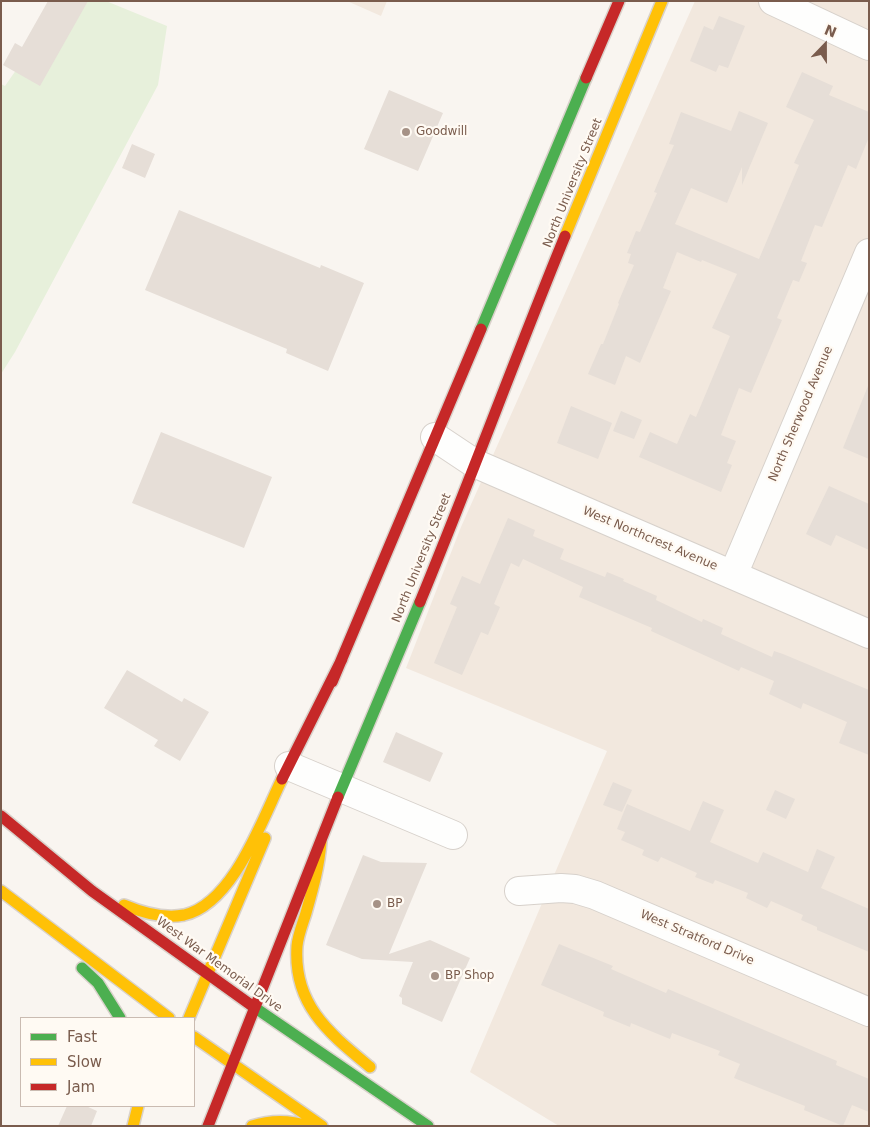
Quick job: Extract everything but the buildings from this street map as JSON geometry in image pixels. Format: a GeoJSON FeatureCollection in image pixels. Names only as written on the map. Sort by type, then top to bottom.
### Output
{"type":"FeatureCollection","features":[{"type":"Feature","properties":{"kind":"main road"},"geometry":{"type":"LineString","coordinates":[[189,1017],[292,767],[342,659],[619,1]]}},
{"type":"Feature","properties":{"kind":"main road","name":"North University Street"},"geometry":{"type":"LineString","coordinates":[[208,1126],[256,1009],[342,788],[450,530],[474,463],[532,318],[662,1]]}},
{"type":"Feature","properties":{"kind":"main road"},"geometry":{"type":"LineString","coordinates":[[92,891],[151,915],[167,917],[204,907],[230,881],[292,767]]}},
{"type":"Feature","properties":{"kind":"main road","name":"West War Memorial Drive"},"geometry":{"type":"LineString","coordinates":[[1,816],[92,891],[256,1009],[428,1126]]}},
{"type":"Feature","properties":{"kind":"main road"},"geometry":{"type":"LineString","coordinates":[[321,842],[319,868],[297,945],[302,989],[311,1010],[327,1031],[382,1077]]}},
{"type":"Feature","properties":{"kind":"main road"},"geometry":{"type":"LineString","coordinates":[[1,891],[168,1017]]}},
{"type":"Feature","properties":{"kind":"main road"},"geometry":{"type":"LineString","coordinates":[[1,902],[88,973],[105,993],[119,1017]]}},
{"type":"Feature","properties":{"kind":"main road"},"geometry":{"type":"LineString","coordinates":[[195,1038],[322,1126]]}},
{"type":"Feature","properties":{"kind":"main road"},"geometry":{"type":"LineString","coordinates":[[133,1126],[138,1107]]}},
{"type":"Feature","properties":{"kind":"main road"},"geometry":{"type":"LineString","coordinates":[[252,1126],[267,1121],[280,1120],[308,1126]]}},
{"type":"Feature","properties":{"kind":"street"},"geometry":{"type":"LineString","coordinates":[[773,1],[869,46]]}},
{"type":"Feature","properties":{"kind":"street","name":"North Sherwood Avenue"},"geometry":{"type":"LineString","coordinates":[[733,575],[869,253]]}},
{"type":"Feature","properties":{"kind":"street","name":"West Northcrest Avenue"},"geometry":{"type":"LineString","coordinates":[[435,437],[474,463],[869,634]]}},
{"type":"Feature","properties":{"kind":"street"},"geometry":{"type":"LineString","coordinates":[[292,767],[453,835]]}},
{"type":"Feature","properties":{"kind":"street","name":"West Stratford Drive"},"geometry":{"type":"LineString","coordinates":[[519,891],[561,888],[576,889],[596,895],[869,1012]]}},
{"type":"Feature","properties":{"kind":"shaded area"},"geometry":{"type":"Polygon","coordinates":[[[347,1],[387,1],[381,16],[347,1]]]}},
{"type":"Feature","properties":{"kind":"shaded area"},"geometry":{"type":"Polygon","coordinates":[[[695,1],[869,1],[869,1126],[559,1126],[470,1072],[607,751],[406,668],[461,527],[695,1]]]}},
{"type":"Feature","properties":{"kind":"green space"},"geometry":{"type":"Polygon","coordinates":[[[64,1],[106,1],[167,26],[158,85],[15,352],[1,374],[1,84],[5,86],[64,1]]]}},
{"type":"Feature","properties":{"kind":"traffic: fast"},"geometry":{"type":"LineString","coordinates":[[481,329],[586,78]]}},
{"type":"Feature","properties":{"kind":"traffic: fast"},"geometry":{"type":"LineString","coordinates":[[338,797],[420,602]]}},
{"type":"Feature","properties":{"kind":"traffic: fast"},"geometry":{"type":"LineString","coordinates":[[82,968],[98,983],[119,1017]]}},
{"type":"Feature","properties":{"kind":"traffic: fast"},"geometry":{"type":"LineString","coordinates":[[251,1005],[428,1126]]}},
{"type":"Feature","properties":{"kind":"traffic: slow"},"geometry":{"type":"LineString","coordinates":[[565,236],[662,1]]}},
{"type":"Feature","properties":{"kind":"traffic: slow"},"geometry":{"type":"LineString","coordinates":[[124,905],[161,916],[184,915],[201,908],[217,895],[244,858],[282,779]]}},
{"type":"Feature","properties":{"kind":"traffic: slow"},"geometry":{"type":"LineString","coordinates":[[189,1017],[265,838]]}},
{"type":"Feature","properties":{"kind":"traffic: slow"},"geometry":{"type":"LineString","coordinates":[[321,842],[309,904],[299,933],[297,967],[301,985],[317,1016],[341,1042],[370,1067]]}},
{"type":"Feature","properties":{"kind":"traffic: slow"},"geometry":{"type":"LineString","coordinates":[[1,891],[168,1017]]}},
{"type":"Feature","properties":{"kind":"traffic: slow"},"geometry":{"type":"LineString","coordinates":[[195,1038],[322,1126]]}},
{"type":"Feature","properties":{"kind":"traffic: slow"},"geometry":{"type":"LineString","coordinates":[[133,1126],[138,1107]]}},
{"type":"Feature","properties":{"kind":"traffic: slow"},"geometry":{"type":"LineString","coordinates":[[252,1126],[280,1122],[308,1126]]}},
{"type":"Feature","properties":{"kind":"traffic: jam"},"geometry":{"type":"LineString","coordinates":[[586,78],[619,1]]}},
{"type":"Feature","properties":{"kind":"traffic: jam"},"geometry":{"type":"LineString","coordinates":[[420,602],[565,236]]}},
{"type":"Feature","properties":{"kind":"traffic: jam"},"geometry":{"type":"LineString","coordinates":[[332,682],[481,329]]}},
{"type":"Feature","properties":{"kind":"traffic: jam"},"geometry":{"type":"LineString","coordinates":[[282,779],[342,659]]}},
{"type":"Feature","properties":{"kind":"traffic: jam"},"geometry":{"type":"LineString","coordinates":[[208,1126],[338,797]]}},
{"type":"Feature","properties":{"kind":"traffic: jam"},"geometry":{"type":"LineString","coordinates":[[1,816],[92,891],[251,1005]]}},
{"type":"Feature","properties":{"kind":"place","name":"Goodwill"},"geometry":{"type":"Point","coordinates":[406,132]}},
{"type":"Feature","properties":{"kind":"place","name":"BP"},"geometry":{"type":"Point","coordinates":[377,904]}},
{"type":"Feature","properties":{"kind":"place","name":"BP Shop"},"geometry":{"type":"Point","coordinates":[435,976]}}]}
